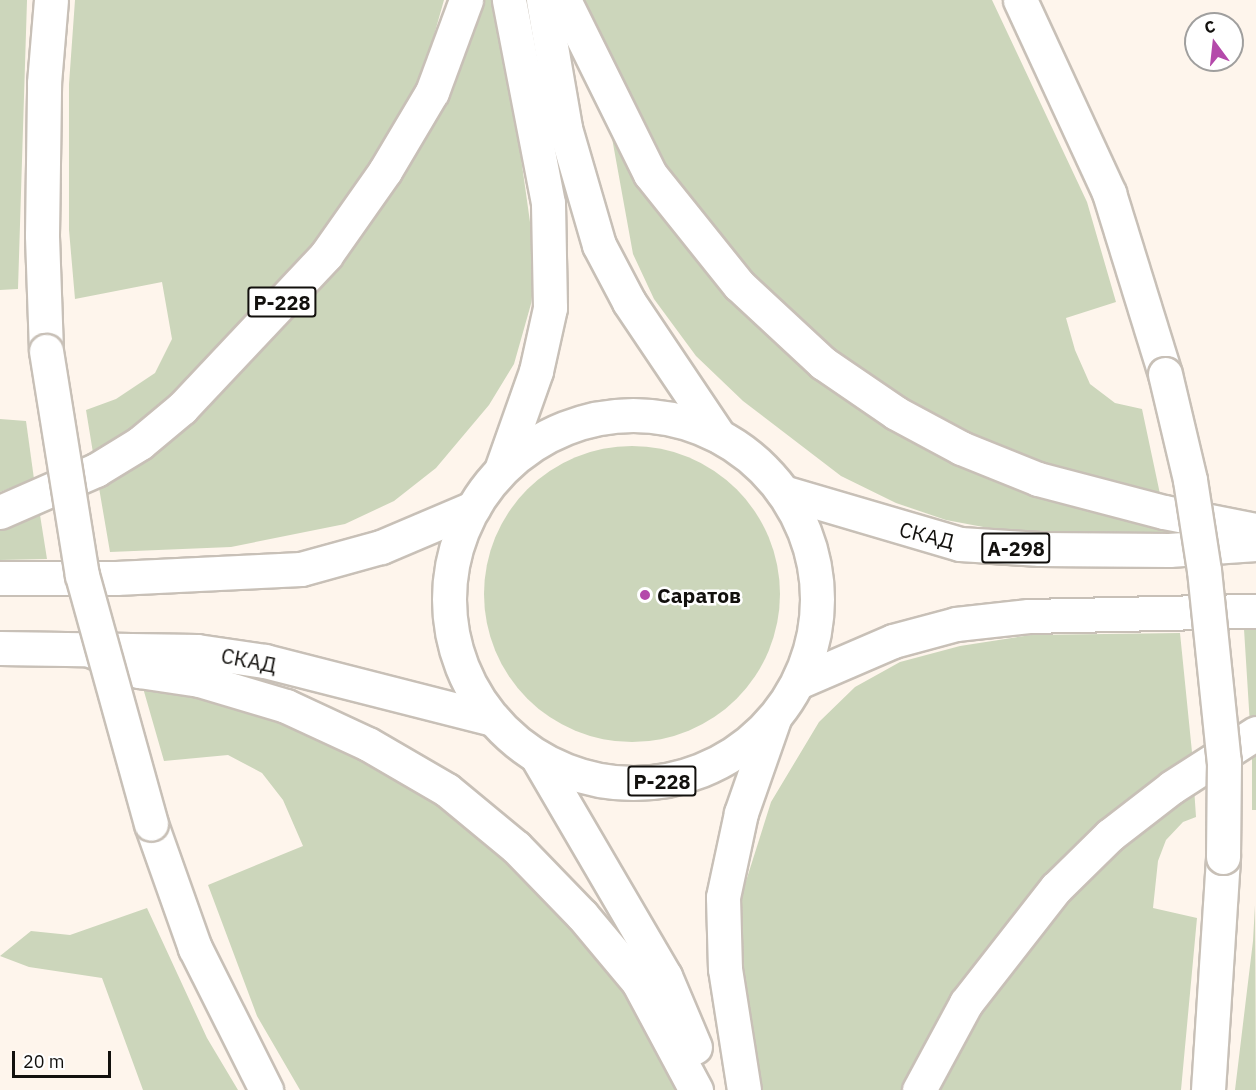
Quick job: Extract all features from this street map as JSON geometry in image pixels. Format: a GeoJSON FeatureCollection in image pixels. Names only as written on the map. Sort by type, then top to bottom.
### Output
{"type":"FeatureCollection","features":[{"type":"Feature","properties":{"kind":"main road"},"geometry":{"type":"LineString","coordinates":[[51,0],[44,83],[42,235],[46,351],[82,575],[152,824],[195,948],[266,1090]]}},
{"type":"Feature","properties":{"kind":"main road","name":"Р-228"},"geometry":{"type":"LineString","coordinates":[[0,512],[96,470],[140,443],[182,408],[326,255],[385,171],[432,92],[465,0]]}},
{"type":"Feature","properties":{"kind":"main road","name":"Р-228"},"geometry":{"type":"LineString","coordinates":[[501,472],[536,371],[550,308],[548,203],[509,0]]}},
{"type":"Feature","properties":{"kind":"main road","name":"Р-228"},"geometry":{"type":"LineString","coordinates":[[543,0],[565,128],[580,189],[600,245],[628,302],[719,436]]}},
{"type":"Feature","properties":{"kind":"main road"},"geometry":{"type":"LineString","coordinates":[[564,0],[650,174],[739,285],[823,363],[896,413],[962,448],[1038,479],[1164,512],[1256,530]]}},
{"type":"Feature","properties":{"kind":"main road"},"geometry":{"type":"LineString","coordinates":[[1020,0],[1109,193],[1165,374],[1190,480],[1204,570],[1224,762],[1223,857],[1215,1019],[1208,1090]]}},
{"type":"Feature","properties":{"kind":"main road","name":"Р-228"},"geometry":{"type":"LineString","coordinates":[[652,417],[695,426],[719,436],[754,461],[783,492],[800,521],[817,585],[815,629],[798,681],[774,719],[730,756],[677,778],[619,783],[591,779],[537,757],[493,719],[473,691],[459,659],[450,626],[449,591],[454,557],[473,508],[501,472],[542,439],[591,420],[652,417]]}},
{"type":"Feature","properties":{"kind":"main road","name":"СКАД"},"geometry":{"type":"LineString","coordinates":[[783,492],[960,544],[1134,550],[1256,544]]}},
{"type":"Feature","properties":{"kind":"main road","name":"Р-228"},"geometry":{"type":"LineString","coordinates":[[0,578],[116,578],[301,568],[381,546],[473,508]]}},
{"type":"Feature","properties":{"kind":"main road"},"geometry":{"type":"LineString","coordinates":[[798,681],[893,641],[956,624],[1029,616],[1256,611]]}},
{"type":"Feature","properties":{"kind":"main road","name":"СКАД"},"geometry":{"type":"LineString","coordinates":[[0,648],[197,651],[265,661],[493,719]]}},
{"type":"Feature","properties":{"kind":"main road"},"geometry":{"type":"LineString","coordinates":[[86,649],[139,671],[199,680],[286,706],[368,744],[447,790],[516,847],[638,982],[696,1090]]}},
{"type":"Feature","properties":{"kind":"main road"},"geometry":{"type":"LineString","coordinates":[[744,1090],[725,969],[723,897],[741,813],[774,719]]}},
{"type":"Feature","properties":{"kind":"main road"},"geometry":{"type":"LineString","coordinates":[[919,1090],[966,1003],[1056,888],[1110,835],[1172,787],[1256,733]]}},
{"type":"Feature","properties":{"kind":"main road"},"geometry":{"type":"LineString","coordinates":[[537,757],[665,976],[713,1090]]}},
{"type":"Feature","properties":{"kind":"green space"},"geometry":{"type":"Polygon","coordinates":[[[0,0],[27,0],[18,289],[0,290],[0,0]]]}},
{"type":"Feature","properties":{"kind":"green space"},"geometry":{"type":"Polygon","coordinates":[[[75,0],[444,0],[419,88],[317,248],[175,399],[94,459],[86,410],[116,399],[155,373],[172,339],[162,282],[75,299],[69,230],[69,84],[75,0]]]}},
{"type":"Feature","properties":{"kind":"green space"},"geometry":{"type":"Polygon","coordinates":[[[472,0],[499,0],[536,265],[531,304],[514,364],[489,405],[436,468],[394,501],[345,524],[231,547],[110,552],[98,482],[268,335],[472,0]]]}},
{"type":"Feature","properties":{"kind":"green space"},"geometry":{"type":"Polygon","coordinates":[[[584,0],[992,0],[1087,202],[1116,302],[1066,318],[1075,350],[1090,384],[1115,403],[1142,409],[1160,494],[1060,470],[963,435],[903,401],[831,352],[746,275],[663,167],[592,26],[584,0]]]}},
{"type":"Feature","properties":{"kind":"green space"},"geometry":{"type":"Polygon","coordinates":[[[612,138],[670,226],[726,294],[814,371],[1166,524],[1167,535],[1026,535],[946,520],[896,503],[841,476],[743,401],[696,356],[654,299],[633,254],[612,138]]]}},
{"type":"Feature","properties":{"kind":"green space"},"geometry":{"type":"Polygon","coordinates":[[[0,419],[26,421],[34,479],[0,492],[0,419]]]}},
{"type":"Feature","properties":{"kind":"green space"},"geometry":{"type":"Polygon","coordinates":[[[617,446],[647,446],[675,452],[702,463],[726,479],[747,500],[763,524],[774,551],[780,579],[778,623],[763,664],[747,688],[726,709],[702,725],[675,736],[647,742],[617,742],[589,736],[562,725],[538,709],[517,688],[501,664],[490,637],[484,609],[484,579],[490,551],[501,524],[517,500],[538,479],[562,463],[589,452],[617,446]]]}},
{"type":"Feature","properties":{"kind":"green space"},"geometry":{"type":"Polygon","coordinates":[[[40,515],[47,559],[0,560],[0,529],[40,515]]]}},
{"type":"Feature","properties":{"kind":"green space"},"geometry":{"type":"Polygon","coordinates":[[[1256,628],[1256,721],[1250,725],[1244,629],[1256,628]]]}},
{"type":"Feature","properties":{"kind":"green space"},"geometry":{"type":"Polygon","coordinates":[[[1180,633],[1193,762],[1169,776],[905,1090],[753,1090],[738,967],[740,900],[771,802],[819,722],[855,687],[900,662],[960,646],[1031,635],[1180,633]]]}},
{"type":"Feature","properties":{"kind":"green space"},"geometry":{"type":"Polygon","coordinates":[[[141,681],[285,717],[440,802],[507,854],[628,992],[683,1090],[300,1090],[257,1016],[208,885],[303,846],[283,800],[262,773],[228,755],[164,761],[141,681]]]}},
{"type":"Feature","properties":{"kind":"green space"},"geometry":{"type":"Polygon","coordinates":[[[1252,746],[1256,746],[1256,810],[1252,810],[1252,746]]]}},
{"type":"Feature","properties":{"kind":"green space"},"geometry":{"type":"Polygon","coordinates":[[[1194,787],[1196,817],[1183,822],[1166,840],[1158,861],[1153,908],[1197,918],[1181,1090],[933,1090],[1017,954],[1116,847],[1194,787]]]}},
{"type":"Feature","properties":{"kind":"green space"},"geometry":{"type":"Polygon","coordinates":[[[1255,905],[1256,1090],[1235,1090],[1253,941],[1255,905]]]}},
{"type":"Feature","properties":{"kind":"green space"},"geometry":{"type":"Polygon","coordinates":[[[147,908],[207,1038],[238,1090],[143,1090],[102,978],[29,967],[0,956],[31,931],[70,935],[147,908]]]}},
{"type":"Feature","properties":{"kind":"place","name":"Саратов"},"geometry":{"type":"Point","coordinates":[645,595]}}]}
